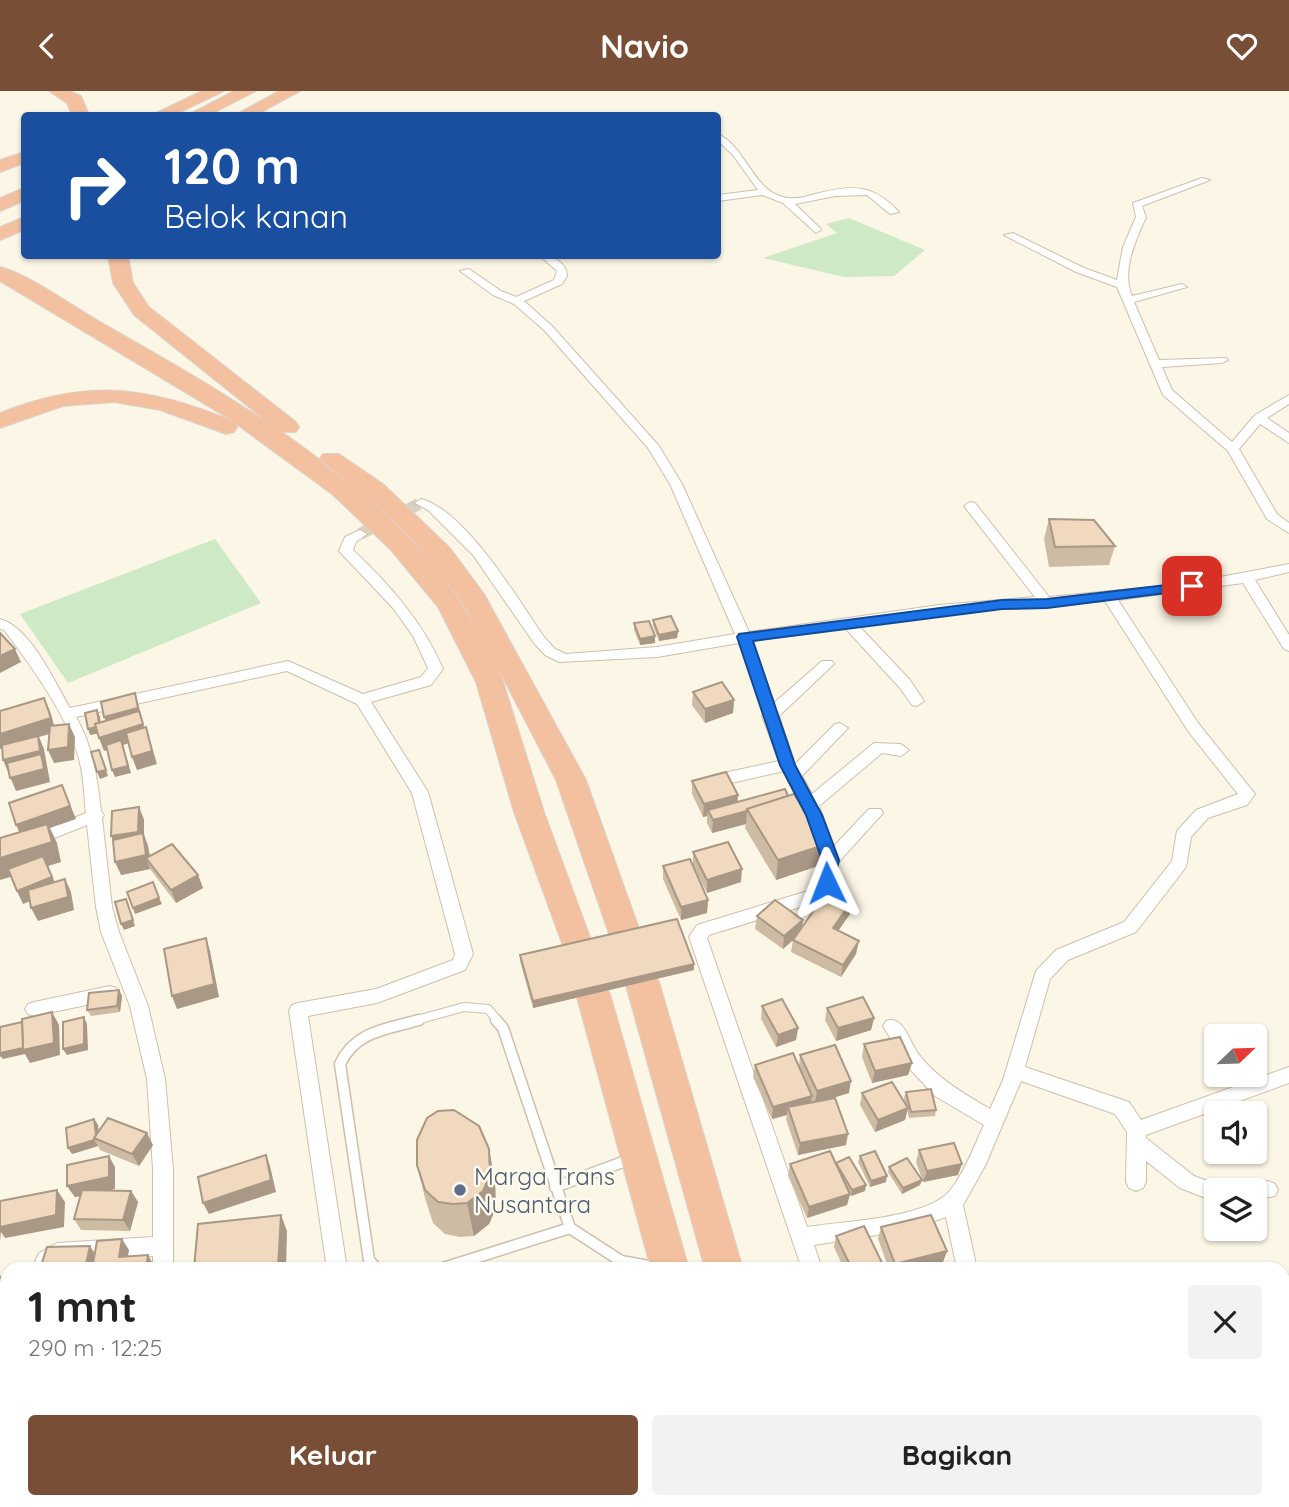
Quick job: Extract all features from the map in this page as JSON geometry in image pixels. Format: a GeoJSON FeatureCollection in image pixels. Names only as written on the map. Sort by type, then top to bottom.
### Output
{"type":"FeatureCollection","features":[{"type":"Feature","properties":{"kind":"highway"},"geometry":{"type":"LineString","coordinates":[[57,91],[75,100],[79,112]]}},
{"type":"Feature","properties":{"kind":"highway"},"geometry":{"type":"LineString","coordinates":[[168,112],[216,91]]}},
{"type":"Feature","properties":{"kind":"highway"},"geometry":{"type":"LineString","coordinates":[[202,112],[248,91]]}},
{"type":"Feature","properties":{"kind":"highway"},"geometry":{"type":"LineString","coordinates":[[250,112],[292,91]]}},
{"type":"Feature","properties":{"kind":"highway"},"geometry":{"type":"LineString","coordinates":[[268,112],[300,91]]}},
{"type":"Feature","properties":{"kind":"highway"},"geometry":{"type":"LineString","coordinates":[[0,167],[21,158]]}},
{"type":"Feature","properties":{"kind":"highway"},"geometry":{"type":"LineString","coordinates":[[0,186],[21,177]]}},
{"type":"Feature","properties":{"kind":"highway"},"geometry":{"type":"LineString","coordinates":[[0,205],[21,195]]}},
{"type":"Feature","properties":{"kind":"highway"},"geometry":{"type":"LineString","coordinates":[[0,234],[21,224]]}},
{"type":"Feature","properties":{"kind":"highway"},"geometry":{"type":"LineString","coordinates":[[119,259],[122,283],[141,311],[307,453],[413,555],[450,603],[484,666],[524,797],[578,948]]}},
{"type":"Feature","properties":{"kind":"highway"},"geometry":{"type":"LineString","coordinates":[[5,263],[184,382],[374,489],[441,554],[475,600],[571,780],[626,937]]}},
{"type":"Feature","properties":{"kind":"highway"},"geometry":{"type":"LineString","coordinates":[[0,421],[30,408],[69,397],[128,395],[160,400],[307,453]]}},
{"type":"Feature","properties":{"kind":"highway"},"geometry":{"type":"LineString","coordinates":[[642,982],[722,1262]]}},
{"type":"Feature","properties":{"kind":"highway"},"geometry":{"type":"LineString","coordinates":[[593,994],[668,1262]]}},
{"type":"Feature","properties":{"kind":"street"},"geometry":{"type":"LineString","coordinates":[[721,140],[736,153],[764,192],[778,201],[788,203],[833,193],[869,192],[894,212]]}},
{"type":"Feature","properties":{"kind":"street"},"geometry":{"type":"LineString","coordinates":[[1205,180],[1137,205],[1141,217],[1128,247],[1122,285],[1167,392],[1233,449],[1272,516],[1289,529]]}},
{"type":"Feature","properties":{"kind":"street"},"geometry":{"type":"LineString","coordinates":[[721,198],[764,192]]}},
{"type":"Feature","properties":{"kind":"street"},"geometry":{"type":"LineString","coordinates":[[788,203],[816,230]]}},
{"type":"Feature","properties":{"kind":"street"},"geometry":{"type":"LineString","coordinates":[[1009,235],[1080,270],[1122,285]]}},
{"type":"Feature","properties":{"kind":"street"},"geometry":{"type":"LineString","coordinates":[[518,302],[521,297],[558,282],[562,270],[549,259]]}},
{"type":"Feature","properties":{"kind":"street"},"geometry":{"type":"LineString","coordinates":[[465,271],[497,293],[518,302],[548,328],[653,446],[676,484],[744,637],[769,716],[831,860],[827,883],[817,895],[703,929],[698,937],[811,1262]]}},
{"type":"Feature","properties":{"kind":"street"},"geometry":{"type":"LineString","coordinates":[[1127,300],[1182,287]]}},
{"type":"Feature","properties":{"kind":"street"},"geometry":{"type":"LineString","coordinates":[[1155,364],[1222,359]]}},
{"type":"Feature","properties":{"kind":"street"},"geometry":{"type":"LineString","coordinates":[[1233,449],[1259,418],[1289,399]]}},
{"type":"Feature","properties":{"kind":"street"},"geometry":{"type":"LineString","coordinates":[[1259,418],[1289,439]]}},
{"type":"Feature","properties":{"kind":"street"},"geometry":{"type":"LineString","coordinates":[[421,503],[433,507],[478,552],[500,580],[539,640],[550,652],[564,659],[657,652],[744,637],[1002,604],[1110,597],[1247,579],[1289,568]]}},
{"type":"Feature","properties":{"kind":"street"},"geometry":{"type":"LineString","coordinates":[[970,506],[1047,603]]}},
{"type":"Feature","properties":{"kind":"street"},"geometry":{"type":"LineString","coordinates":[[359,534],[350,540],[346,551],[386,589],[402,609],[426,641],[436,669],[426,681],[362,700]]}},
{"type":"Feature","properties":{"kind":"street"},"geometry":{"type":"LineString","coordinates":[[1247,579],[1289,646]]}},
{"type":"Feature","properties":{"kind":"street"},"geometry":{"type":"LineString","coordinates":[[803,1237],[908,1221],[937,1212],[958,1197],[978,1160],[1014,1070],[1042,976],[1062,955],[1130,927],[1180,863],[1183,835],[1202,814],[1241,801],[1247,794],[1193,727],[1110,597]]}},
{"type":"Feature","properties":{"kind":"street"},"geometry":{"type":"LineString","coordinates":[[848,623],[905,684],[917,701]]}},
{"type":"Feature","properties":{"kind":"street"},"geometry":{"type":"LineString","coordinates":[[0,624],[9,627],[36,660],[84,748],[96,815],[97,859],[104,907],[110,932],[133,988],[156,1079],[163,1168],[163,1262]]}},
{"type":"Feature","properties":{"kind":"street"},"geometry":{"type":"LineString","coordinates":[[769,716],[827,664]]}},
{"type":"Feature","properties":{"kind":"street"},"geometry":{"type":"LineString","coordinates":[[66,714],[288,666],[362,700],[420,792],[464,954],[459,965],[377,996],[298,1010],[336,1262]]}},
{"type":"Feature","properties":{"kind":"street"},"geometry":{"type":"LineString","coordinates":[[714,781],[791,770],[840,728]]}},
{"type":"Feature","properties":{"kind":"street"},"geometry":{"type":"LineString","coordinates":[[809,804],[879,747],[901,750]]}},
{"type":"Feature","properties":{"kind":"street"},"geometry":{"type":"LineString","coordinates":[[831,860],[875,813]]}},
{"type":"Feature","properties":{"kind":"street"},"geometry":{"type":"LineString","coordinates":[[47,835],[96,815]]}},
{"type":"Feature","properties":{"kind":"street"},"geometry":{"type":"LineString","coordinates":[[34,1009],[133,988]]}},
{"type":"Feature","properties":{"kind":"street"},"geometry":{"type":"LineString","coordinates":[[892,1026],[912,1059],[942,1090],[994,1121]]}},
{"type":"Feature","properties":{"kind":"street"},"geometry":{"type":"LineString","coordinates":[[1014,1070],[1122,1108],[1136,1135],[1186,1182],[1204,1189]]}},
{"type":"Feature","properties":{"kind":"street"},"geometry":{"type":"LineString","coordinates":[[1136,1135],[1289,1075]]}},
{"type":"Feature","properties":{"kind":"street"},"geometry":{"type":"LineString","coordinates":[[1136,1135],[1136,1182]]}},
{"type":"Feature","properties":{"kind":"street"},"geometry":{"type":"LineString","coordinates":[[952,1201],[965,1262]]}},
{"type":"Feature","properties":{"kind":"street"},"geometry":{"type":"LineString","coordinates":[[45,1262],[57,1253],[163,1246]]}},
{"type":"Feature","properties":{"kind":"lane"},"geometry":{"type":"LineString","coordinates":[[371,1262],[340,1064],[348,1046],[369,1034],[464,1007],[488,1009],[503,1028],[570,1228],[626,1262]]}},
{"type":"Feature","properties":{"kind":"lane"},"geometry":{"type":"LineString","coordinates":[[555,1187],[638,1156]]}},
{"type":"Feature","properties":{"kind":"lane"},"geometry":{"type":"LineString","coordinates":[[462,1262],[570,1228]]}},
{"type":"Feature","properties":{"kind":"green space"},"geometry":{"type":"Polygon","coordinates":[[[849,218],[925,250],[894,276],[844,277],[763,258],[837,233],[826,224],[849,218]]]}},
{"type":"Feature","properties":{"kind":"green space"},"geometry":{"type":"Polygon","coordinates":[[[215,539],[261,603],[68,683],[20,614],[215,539]]]}},
{"type":"Feature","properties":{"kind":"building"},"geometry":{"type":"Polygon","coordinates":[[[1049,519],[1094,520],[1115,546],[1055,547],[1049,519]]]}},
{"type":"Feature","properties":{"kind":"building"},"geometry":{"type":"Polygon","coordinates":[[[671,616],[678,631],[659,635],[653,620],[671,616]]]}},
{"type":"Feature","properties":{"kind":"building"},"geometry":{"type":"Polygon","coordinates":[[[649,621],[655,636],[640,639],[634,623],[649,621]]]}},
{"type":"Feature","properties":{"kind":"building"},"geometry":{"type":"Polygon","coordinates":[[[0,633],[15,649],[0,656],[0,633]]]}},
{"type":"Feature","properties":{"kind":"building"},"geometry":{"type":"Polygon","coordinates":[[[722,682],[734,700],[705,709],[693,692],[722,682]]]}},
{"type":"Feature","properties":{"kind":"building"},"geometry":{"type":"Polygon","coordinates":[[[135,693],[138,708],[104,717],[101,702],[135,693]]]}},
{"type":"Feature","properties":{"kind":"building"},"geometry":{"type":"Polygon","coordinates":[[[44,698],[51,718],[0,734],[0,711],[44,698]]]}},
{"type":"Feature","properties":{"kind":"building"},"geometry":{"type":"Polygon","coordinates":[[[97,710],[99,723],[88,729],[85,713],[97,710]]]}},
{"type":"Feature","properties":{"kind":"building"},"geometry":{"type":"Polygon","coordinates":[[[139,711],[143,724],[99,738],[95,724],[139,711]]]}},
{"type":"Feature","properties":{"kind":"building"},"geometry":{"type":"Polygon","coordinates":[[[69,724],[68,747],[48,750],[50,726],[69,724]]]}},
{"type":"Feature","properties":{"kind":"building"},"geometry":{"type":"Polygon","coordinates":[[[146,727],[152,751],[132,757],[126,733],[146,727]]]}},
{"type":"Feature","properties":{"kind":"building"},"geometry":{"type":"Polygon","coordinates":[[[38,736],[40,751],[3,760],[2,745],[38,736]]]}},
{"type":"Feature","properties":{"kind":"building"},"geometry":{"type":"Polygon","coordinates":[[[121,740],[128,766],[112,770],[106,745],[121,740]]]}},
{"type":"Feature","properties":{"kind":"building"},"geometry":{"type":"Polygon","coordinates":[[[99,750],[106,770],[97,772],[91,752],[99,750]]]}},
{"type":"Feature","properties":{"kind":"building"},"geometry":{"type":"Polygon","coordinates":[[[41,754],[44,769],[10,778],[7,763],[41,754]]]}},
{"type":"Feature","properties":{"kind":"building"},"geometry":{"type":"Polygon","coordinates":[[[726,772],[738,795],[704,804],[692,781],[726,772]]]}},
{"type":"Feature","properties":{"kind":"building"},"geometry":{"type":"Polygon","coordinates":[[[62,785],[70,806],[16,825],[9,803],[62,785]]]}},
{"type":"Feature","properties":{"kind":"building"},"geometry":{"type":"Polygon","coordinates":[[[785,789],[788,796],[747,811],[713,820],[708,810],[785,789]]]}},
{"type":"Feature","properties":{"kind":"building"},"geometry":{"type":"Polygon","coordinates":[[[794,794],[827,844],[778,860],[747,809],[794,794]]]}},
{"type":"Feature","properties":{"kind":"building"},"geometry":{"type":"Polygon","coordinates":[[[139,807],[138,832],[111,836],[112,811],[139,807]]]}},
{"type":"Feature","properties":{"kind":"building"},"geometry":{"type":"Polygon","coordinates":[[[47,824],[52,842],[0,858],[0,838],[47,824]]]}},
{"type":"Feature","properties":{"kind":"building"},"geometry":{"type":"Polygon","coordinates":[[[143,833],[146,855],[115,862],[113,840],[143,833]]]}},
{"type":"Feature","properties":{"kind":"building"},"geometry":{"type":"Polygon","coordinates":[[[728,842],[742,869],[707,880],[693,852],[728,842]]]}},
{"type":"Feature","properties":{"kind":"building"},"geometry":{"type":"Polygon","coordinates":[[[172,844],[198,875],[171,890],[146,858],[172,844]]]}},
{"type":"Feature","properties":{"kind":"building"},"geometry":{"type":"Polygon","coordinates":[[[43,856],[52,877],[17,891],[8,869],[43,856]]]}},
{"type":"Feature","properties":{"kind":"building"},"geometry":{"type":"Polygon","coordinates":[[[690,859],[708,900],[681,907],[663,866],[690,859]]]}},
{"type":"Feature","properties":{"kind":"building"},"geometry":{"type":"Polygon","coordinates":[[[65,879],[68,897],[31,908],[28,890],[65,879]]]}},
{"type":"Feature","properties":{"kind":"building"},"geometry":{"type":"Polygon","coordinates":[[[153,882],[159,898],[133,908],[127,892],[153,882]]]}},
{"type":"Feature","properties":{"kind":"building"},"geometry":{"type":"Polygon","coordinates":[[[828,890],[852,901],[833,928],[859,941],[843,965],[793,940],[828,890]]]}},
{"type":"Feature","properties":{"kind":"building"},"geometry":{"type":"Polygon","coordinates":[[[126,899],[133,920],[121,924],[115,902],[126,899]]]}},
{"type":"Feature","properties":{"kind":"building"},"geometry":{"type":"Polygon","coordinates":[[[775,900],[803,920],[784,936],[757,916],[775,900]]]}},
{"type":"Feature","properties":{"kind":"building"},"geometry":{"type":"Polygon","coordinates":[[[677,919],[694,964],[533,1001],[520,955],[677,919]]]}},
{"type":"Feature","properties":{"kind":"building"},"geometry":{"type":"Polygon","coordinates":[[[206,938],[214,984],[172,996],[164,949],[206,938]]]}},
{"type":"Feature","properties":{"kind":"building"},"geometry":{"type":"Polygon","coordinates":[[[119,990],[117,1006],[87,1010],[89,993],[119,990]]]}},
{"type":"Feature","properties":{"kind":"building"},"geometry":{"type":"Polygon","coordinates":[[[863,997],[874,1018],[838,1028],[827,1008],[863,997]]]}},
{"type":"Feature","properties":{"kind":"building"},"geometry":{"type":"Polygon","coordinates":[[[782,999],[798,1028],[778,1035],[762,1006],[782,999]]]}},
{"type":"Feature","properties":{"kind":"building"},"geometry":{"type":"Polygon","coordinates":[[[52,1012],[54,1043],[23,1050],[22,1019],[52,1012]]]}},
{"type":"Feature","properties":{"kind":"building"},"geometry":{"type":"Polygon","coordinates":[[[84,1017],[84,1044],[63,1049],[63,1022],[84,1017]]]}},
{"type":"Feature","properties":{"kind":"building"},"geometry":{"type":"Polygon","coordinates":[[[22,1022],[23,1048],[0,1053],[0,1027],[22,1022]]]}},
{"type":"Feature","properties":{"kind":"building"},"geometry":{"type":"Polygon","coordinates":[[[900,1037],[912,1063],[875,1071],[864,1044],[900,1037]]]}},
{"type":"Feature","properties":{"kind":"building"},"geometry":{"type":"Polygon","coordinates":[[[835,1045],[851,1081],[817,1091],[800,1055],[835,1045]]]}},
{"type":"Feature","properties":{"kind":"building"},"geometry":{"type":"Polygon","coordinates":[[[793,1053],[812,1096],[773,1107],[755,1065],[793,1053]]]}},
{"type":"Feature","properties":{"kind":"building"},"geometry":{"type":"Polygon","coordinates":[[[892,1082],[908,1108],[878,1120],[862,1093],[892,1082]]]}},
{"type":"Feature","properties":{"kind":"building"},"geometry":{"type":"Polygon","coordinates":[[[931,1089],[936,1110],[911,1112],[906,1092],[931,1089]]]}},
{"type":"Feature","properties":{"kind":"building"},"geometry":{"type":"Polygon","coordinates":[[[835,1098],[848,1134],[800,1143],[788,1107],[835,1098]]]}},
{"type":"Feature","properties":{"kind":"building"},"geometry":{"type":"Polygon","coordinates":[[[454,1110],[479,1126],[489,1149],[490,1175],[483,1191],[467,1203],[453,1204],[438,1202],[425,1190],[417,1165],[417,1140],[427,1118],[438,1111],[454,1110]]]}},
{"type":"Feature","properties":{"kind":"building"},"geometry":{"type":"Polygon","coordinates":[[[108,1118],[147,1133],[132,1154],[94,1138],[108,1118]]]}},
{"type":"Feature","properties":{"kind":"building"},"geometry":{"type":"Polygon","coordinates":[[[94,1119],[94,1140],[68,1148],[66,1128],[94,1119]]]}},
{"type":"Feature","properties":{"kind":"building"},"geometry":{"type":"Polygon","coordinates":[[[954,1143],[962,1164],[927,1171],[919,1150],[954,1143]]]}},
{"type":"Feature","properties":{"kind":"building"},"geometry":{"type":"Polygon","coordinates":[[[830,1151],[850,1194],[809,1207],[790,1164],[830,1151]]]}},
{"type":"Feature","properties":{"kind":"building"},"geometry":{"type":"Polygon","coordinates":[[[875,1151],[887,1176],[871,1181],[860,1156],[875,1151]]]}},
{"type":"Feature","properties":{"kind":"building"},"geometry":{"type":"Polygon","coordinates":[[[266,1155],[271,1180],[203,1203],[198,1177],[266,1155]]]}},
{"type":"Feature","properties":{"kind":"building"},"geometry":{"type":"Polygon","coordinates":[[[109,1156],[109,1177],[67,1186],[67,1165],[109,1156]]]}},
{"type":"Feature","properties":{"kind":"building"},"geometry":{"type":"Polygon","coordinates":[[[849,1157],[866,1185],[852,1190],[836,1163],[849,1157]]]}},
{"type":"Feature","properties":{"kind":"building"},"geometry":{"type":"Polygon","coordinates":[[[907,1158],[922,1180],[903,1188],[889,1167],[907,1158]]]}},
{"type":"Feature","properties":{"kind":"building"},"geometry":{"type":"Polygon","coordinates":[[[57,1190],[56,1215],[0,1227],[0,1201],[57,1190]]]}},
{"type":"Feature","properties":{"kind":"building"},"geometry":{"type":"Polygon","coordinates":[[[82,1190],[131,1191],[123,1220],[74,1219],[82,1190]]]}},
{"type":"Feature","properties":{"kind":"building"},"geometry":{"type":"Polygon","coordinates":[[[281,1215],[278,1262],[195,1262],[198,1224],[281,1215]]]}},
{"type":"Feature","properties":{"kind":"building"},"geometry":{"type":"Polygon","coordinates":[[[931,1215],[947,1251],[894,1262],[881,1227],[931,1215]]]}},
{"type":"Feature","properties":{"kind":"building"},"geometry":{"type":"Polygon","coordinates":[[[864,1226],[882,1262],[849,1262],[836,1236],[864,1226]]]}},
{"type":"Feature","properties":{"kind":"building"},"geometry":{"type":"Polygon","coordinates":[[[122,1239],[119,1257],[148,1255],[147,1262],[93,1262],[97,1241],[122,1239]]]}},
{"type":"Feature","properties":{"kind":"building"},"geometry":{"type":"Polygon","coordinates":[[[90,1246],[87,1262],[42,1262],[47,1247],[90,1246]]]}},
{"type":"Feature","properties":{"kind":"tunnel"},"geometry":{"type":"LineString","coordinates":[[360,534],[421,503]]}},
{"type":"Feature","properties":{"kind":"place","name":"Marga Trans Nusantara"},"geometry":{"type":"Point","coordinates":[460,1190]}},
{"type":"Feature","properties":{"kind":"route"},"geometry":{"type":"LineString","coordinates":[[827,883],[831,860],[814,815],[788,765],[744,637],[1002,604],[1047,603],[1192,586]]}}]}
